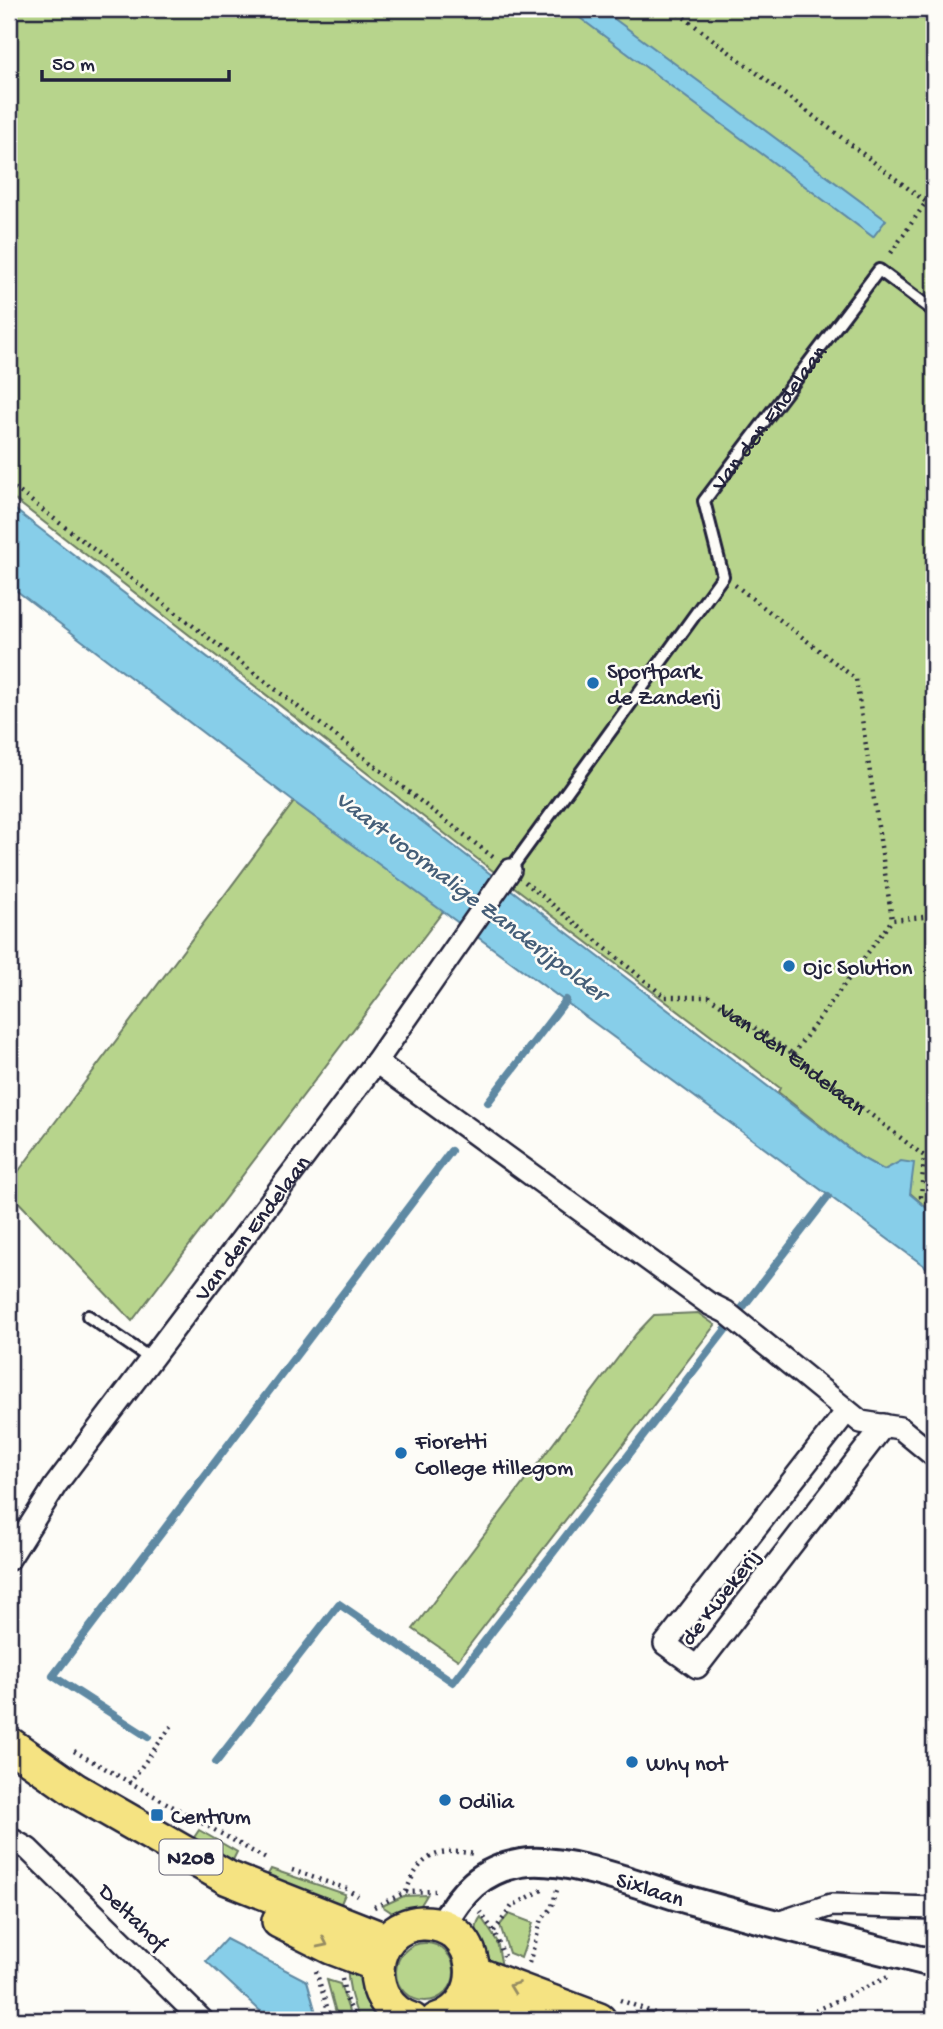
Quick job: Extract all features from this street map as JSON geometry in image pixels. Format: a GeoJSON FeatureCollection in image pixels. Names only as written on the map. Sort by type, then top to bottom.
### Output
{"type":"FeatureCollection","features":[{"type":"Feature","properties":{"kind":"main road","name":"N208"},"geometry":{"type":"LineString","coordinates":[[18,1733],[75,1790],[228,1878],[382,1953]]}},
{"type":"Feature","properties":{"kind":"main road","name":"N208"},"geometry":{"type":"LineString","coordinates":[[9,1762],[132,1841],[331,1947],[382,1953]]}},
{"type":"Feature","properties":{"kind":"main road"},"geometry":{"type":"LineString","coordinates":[[412,2020],[397,2013],[386,2002],[376,1980],[382,1953],[400,1930],[416,1924],[442,1926],[465,1944],[458,1999]]}},
{"type":"Feature","properties":{"kind":"main road"},"geometry":{"type":"LineString","coordinates":[[458,1999],[521,1990],[599,2020]]}},
{"type":"Feature","properties":{"kind":"main road"},"geometry":{"type":"LineString","coordinates":[[458,1999],[551,2020]]}},
{"type":"Feature","properties":{"kind":"street","name":"Van den Endelaan"},"geometry":{"type":"LineString","coordinates":[[9,1559],[55,1486],[376,1062],[510,870]]}},
{"type":"Feature","properties":{"kind":"street"},"geometry":{"type":"LineString","coordinates":[[376,1062],[665,1272],[726,1312],[861,1422],[901,1427],[934,1456]]}},
{"type":"Feature","properties":{"kind":"street","name":"de Kwekerij"},"geometry":{"type":"LineString","coordinates":[[847,1411],[665,1644],[696,1667],[884,1425]]}},
{"type":"Feature","properties":{"kind":"street","name":"Deltahof"},"geometry":{"type":"LineString","coordinates":[[9,1838],[28,1849],[202,2020]]}},
{"type":"Feature","properties":{"kind":"street","name":"Sixlaan"},"geometry":{"type":"LineString","coordinates":[[442,1926],[458,1898],[473,1882],[496,1869],[540,1862],[589,1871],[775,1924],[929,1960]]}},
{"type":"Feature","properties":{"kind":"street"},"geometry":{"type":"LineString","coordinates":[[775,1924],[831,1905],[934,1908]]}},
{"type":"Feature","properties":{"kind":"lane"},"geometry":{"type":"LineString","coordinates":[[879,270],[934,311]]}},
{"type":"Feature","properties":{"kind":"lane","name":"Van den Endelaan"},"geometry":{"type":"LineString","coordinates":[[510,870],[723,576],[704,501],[879,270]]}},
{"type":"Feature","properties":{"kind":"lane"},"geometry":{"type":"LineString","coordinates":[[89,1316],[151,1359]]}},
{"type":"Feature","properties":{"kind":"path"},"geometry":{"type":"LineString","coordinates":[[673,9],[926,202],[879,270]]}},
{"type":"Feature","properties":{"kind":"path"},"geometry":{"type":"LineString","coordinates":[[9,484],[510,870]]}},
{"type":"Feature","properties":{"kind":"path"},"geometry":{"type":"LineString","coordinates":[[723,576],[856,679],[892,920],[793,1054]]}},
{"type":"Feature","properties":{"kind":"path","name":"Van den Endelaan"},"geometry":{"type":"LineString","coordinates":[[510,870],[665,997],[709,997],[793,1054],[924,1156],[921,1196],[934,1207]]}},
{"type":"Feature","properties":{"kind":"path"},"geometry":{"type":"LineString","coordinates":[[892,920],[934,916]]}},
{"type":"Feature","properties":{"kind":"path"},"geometry":{"type":"LineString","coordinates":[[9,1710],[18,1733]]}},
{"type":"Feature","properties":{"kind":"path"},"geometry":{"type":"LineString","coordinates":[[129,1784],[172,1724]]}},
{"type":"Feature","properties":{"kind":"path"},"geometry":{"type":"LineString","coordinates":[[67,1747],[273,1863]]}},
{"type":"Feature","properties":{"kind":"path"},"geometry":{"type":"LineString","coordinates":[[406,1892],[417,1867],[438,1853],[463,1852],[523,1863]]}},
{"type":"Feature","properties":{"kind":"path"},"geometry":{"type":"LineString","coordinates":[[286,1868],[348,1889],[371,1909]]}},
{"type":"Feature","properties":{"kind":"path"},"geometry":{"type":"LineString","coordinates":[[494,1931],[512,1906],[527,1896],[559,1883],[551,1909],[542,1919],[521,1990]]}},
{"type":"Feature","properties":{"kind":"path"},"geometry":{"type":"LineString","coordinates":[[806,2020],[810,2013],[929,1960]]}},
{"type":"Feature","properties":{"kind":"path"},"geometry":{"type":"LineString","coordinates":[[306,1966],[318,1972],[331,2020]]}},
{"type":"Feature","properties":{"kind":"green space","name":"Sportpark de Zanderij"},"geometry":{"type":"Polygon","coordinates":[[[9,9],[934,9],[934,1214],[884,1170],[860,1157],[778,1092],[780,1088],[493,871],[9,495],[9,9]]]}},
{"type":"Feature","properties":{"kind":"green space"},"geometry":{"type":"Polygon","coordinates":[[[294,802],[444,910],[132,1321],[9,1192],[9,1184],[294,802]]]}},
{"type":"Feature","properties":{"kind":"green space"},"geometry":{"type":"Polygon","coordinates":[[[698,1313],[715,1325],[458,1660],[413,1629],[636,1334],[654,1315],[698,1313]]]}},
{"type":"Feature","properties":{"kind":"green space"},"geometry":{"type":"Polygon","coordinates":[[[199,1830],[237,1852],[232,1862],[193,1839],[199,1830]]]}},
{"type":"Feature","properties":{"kind":"green space"},"geometry":{"type":"Polygon","coordinates":[[[271,1869],[345,1894],[337,1913],[263,1883],[271,1869]]]}},
{"type":"Feature","properties":{"kind":"green space"},"geometry":{"type":"Polygon","coordinates":[[[427,1895],[419,1908],[400,1918],[382,1906],[404,1896],[427,1895]]]}},
{"type":"Feature","properties":{"kind":"green space"},"geometry":{"type":"Polygon","coordinates":[[[509,1914],[533,1923],[521,1958],[509,1953],[500,1925],[509,1914]]]}},
{"type":"Feature","properties":{"kind":"green space"},"geometry":{"type":"Polygon","coordinates":[[[481,1917],[497,1941],[503,1972],[491,1969],[482,1949],[477,1935],[481,1917]]]}},
{"type":"Feature","properties":{"kind":"green space"},"geometry":{"type":"Polygon","coordinates":[[[419,1943],[431,1943],[446,1951],[454,1966],[454,1978],[446,1993],[431,2001],[419,2001],[404,1993],[396,1978],[396,1966],[404,1951],[419,1943]]]}},
{"type":"Feature","properties":{"kind":"green space"},"geometry":{"type":"Polygon","coordinates":[[[347,1965],[354,1969],[368,1988],[373,2020],[360,2020],[350,1993],[347,1965]]]}},
{"type":"Feature","properties":{"kind":"green space"},"geometry":{"type":"Polygon","coordinates":[[[327,1980],[340,1984],[352,2020],[338,2020],[327,1980]]]}},
{"type":"Feature","properties":{"kind":"water"},"geometry":{"type":"Polygon","coordinates":[[[568,9],[601,9],[886,220],[873,237],[568,9]]]}},
{"type":"Feature","properties":{"kind":"water","name":"Vaart voormalige Zanderijpolder"},"geometry":{"type":"Polygon","coordinates":[[[9,505],[860,1157],[884,1170],[901,1161],[914,1163],[910,1194],[934,1214],[934,1273],[294,802],[9,585],[9,505]]]}},
{"type":"Feature","properties":{"kind":"water"},"geometry":{"type":"Polygon","coordinates":[[[934,1076],[934,1124],[930,1123],[926,1110],[934,1076]]]}},
{"type":"Feature","properties":{"kind":"water"},"geometry":{"type":"Polygon","coordinates":[[[226,1939],[307,1981],[318,2020],[270,2020],[206,1961],[226,1939]]]}},
{"type":"Feature","properties":{"kind":"waterway"},"geometry":{"type":"LineString","coordinates":[[488,1102],[566,1000]]}},
{"type":"Feature","properties":{"kind":"waterway"},"geometry":{"type":"LineString","coordinates":[[148,1737],[53,1676],[451,1151]]}},
{"type":"Feature","properties":{"kind":"waterway"},"geometry":{"type":"LineString","coordinates":[[216,1762],[339,1604],[453,1682],[828,1197]]}},
{"type":"Feature","properties":{"kind":"place","name":"Sportpark de Zanderij"},"geometry":{"type":"Point","coordinates":[593,683]}},
{"type":"Feature","properties":{"kind":"place","name":"Ojc Solution"},"geometry":{"type":"Point","coordinates":[789,966]}},
{"type":"Feature","properties":{"kind":"place","name":"Fioretti College Hillegom"},"geometry":{"type":"Point","coordinates":[401,1453]}},
{"type":"Feature","properties":{"kind":"place","name":"Why not"},"geometry":{"type":"Point","coordinates":[632,1762]}},
{"type":"Feature","properties":{"kind":"place","name":"Odilia"},"geometry":{"type":"Point","coordinates":[445,1800]}},
{"type":"Feature","properties":{"kind":"place","name":"Centrum"},"geometry":{"type":"Point","coordinates":[157,1815]}}]}
